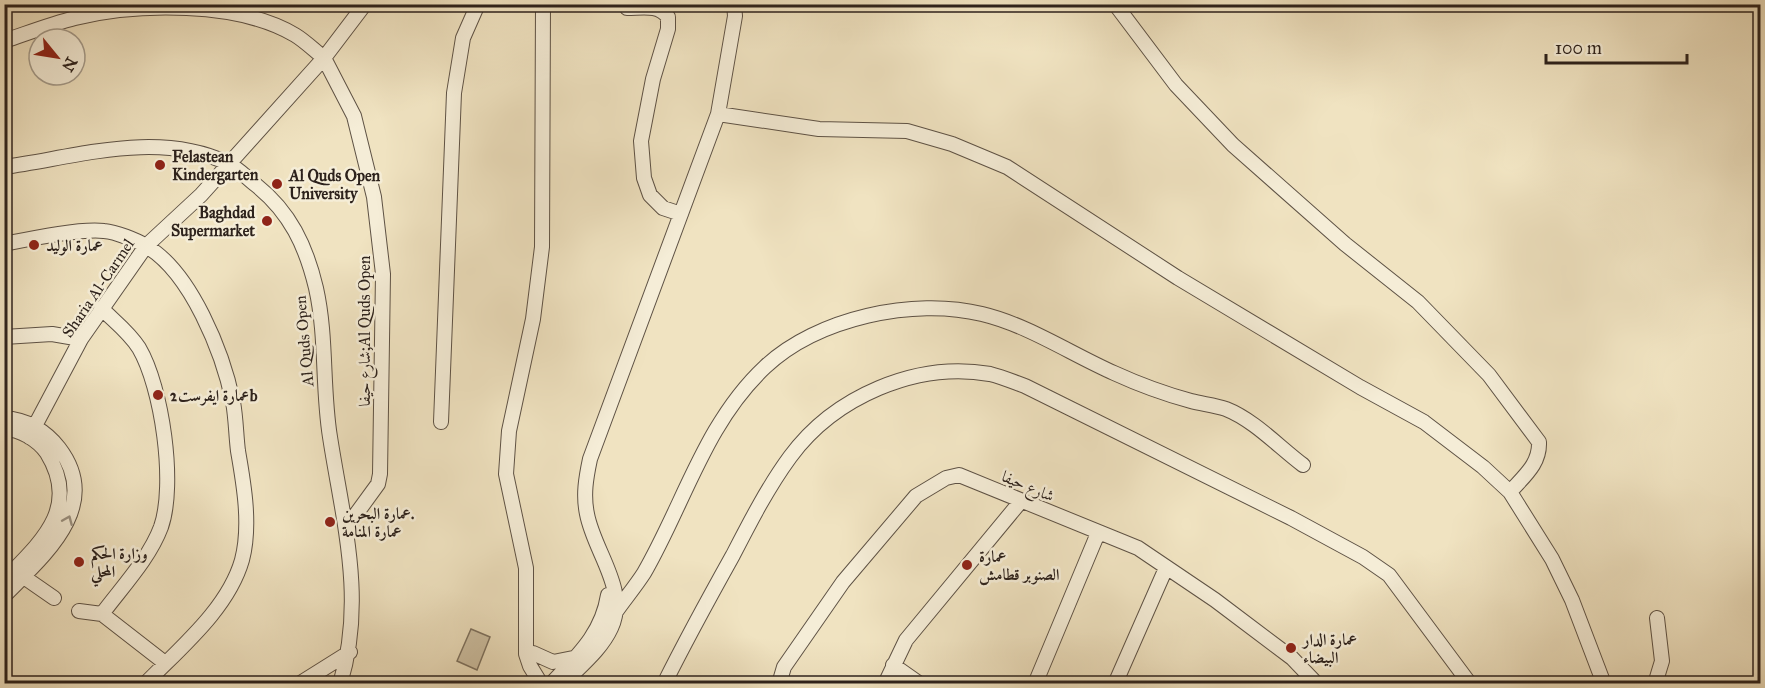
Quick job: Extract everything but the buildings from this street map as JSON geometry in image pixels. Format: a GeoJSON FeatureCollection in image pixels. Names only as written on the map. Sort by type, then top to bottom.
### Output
{"type":"FeatureCollection","features":[{"type":"Feature","properties":{"kind":"street"},"geometry":{"type":"LineString","coordinates":[[4,41],[75,18],[150,8],[203,8],[260,19],[296,35],[324,58],[365,4]]}},
{"type":"Feature","properties":{"kind":"street"},"geometry":{"type":"LineString","coordinates":[[441,422],[454,93],[463,38],[478,4]]}},
{"type":"Feature","properties":{"kind":"street"},"geometry":{"type":"LineString","coordinates":[[543,4],[542,247],[533,319],[509,431],[506,474],[526,568],[526,654],[551,683],[574,670],[601,644],[612,627],[615,613],[615,590],[608,569],[597,548],[587,514],[586,477],[598,434],[718,114],[735,16],[734,4]]}},
{"type":"Feature","properties":{"kind":"street"},"geometry":{"type":"LineString","coordinates":[[1115,4],[1176,85],[1233,145],[1345,244],[1418,302],[1489,375],[1539,441],[1539,450],[1534,465],[1510,492]]}},
{"type":"Feature","properties":{"kind":"street"},"geometry":{"type":"LineString","coordinates":[[627,9],[654,7],[663,11],[668,17],[668,29],[653,79],[640,141],[644,178],[650,195],[663,208],[681,214]]}},
{"type":"Feature","properties":{"kind":"street","name":"Sharia Al-Carmel"},"geometry":{"type":"LineString","coordinates":[[31,432],[81,339],[146,246],[172,224],[230,164],[324,58]]}},
{"type":"Feature","properties":{"kind":"street","name":"شارع حيفا;Al Quds Open"},"geometry":{"type":"LineString","coordinates":[[324,58],[354,116],[374,197],[383,274],[380,474],[378,484],[346,528]]}},
{"type":"Feature","properties":{"kind":"street"},"geometry":{"type":"LineString","coordinates":[[718,114],[819,129],[907,131],[952,144],[1007,167],[1178,278],[1360,387],[1424,422],[1483,467],[1510,492],[1552,559],[1567,590],[1604,684]]}},
{"type":"Feature","properties":{"kind":"street","name":"Al Quds Open"},"geometry":{"type":"LineString","coordinates":[[4,167],[61,156],[168,146],[205,154],[230,164],[273,198],[295,225],[316,288],[329,435],[346,528],[353,595],[350,652]]}},
{"type":"Feature","properties":{"kind":"street"},"geometry":{"type":"LineString","coordinates":[[4,244],[104,231],[146,246],[168,262],[193,297],[215,345],[233,402],[246,525],[242,558],[227,593],[145,684]]}},
{"type":"Feature","properties":{"kind":"street"},"geometry":{"type":"LineString","coordinates":[[101,308],[127,332],[151,372],[163,432],[168,498],[160,529],[151,545],[102,614]]}},
{"type":"Feature","properties":{"kind":"street"},"geometry":{"type":"LineString","coordinates":[[615,613],[643,574],[703,453],[731,406],[765,366],[799,342],[849,320],[896,310],[946,308],[983,314],[1028,331],[1116,374],[1190,401],[1225,409],[1241,417],[1303,465]]}},
{"type":"Feature","properties":{"kind":"street"},"geometry":{"type":"LineString","coordinates":[[4,337],[52,334],[81,339]]}},
{"type":"Feature","properties":{"kind":"street"},"geometry":{"type":"LineString","coordinates":[[664,684],[752,520],[791,456],[824,422],[854,398],[917,375],[967,372],[992,375],[1025,386],[1291,518],[1363,557],[1389,575],[1470,684]]}},
{"type":"Feature","properties":{"kind":"street"},"geometry":{"type":"LineString","coordinates":[[4,418],[19,419],[31,432]]}},
{"type":"Feature","properties":{"kind":"street"},"geometry":{"type":"LineString","coordinates":[[4,429],[49,436],[62,453],[75,483],[71,517],[56,543],[14,576],[4,596]]}},
{"type":"Feature","properties":{"kind":"street","name":"شارع حيفا"},"geometry":{"type":"LineString","coordinates":[[779,684],[784,667],[843,582],[916,496],[946,478],[959,475],[1138,548],[1215,600],[1292,658],[1317,684]]}},
{"type":"Feature","properties":{"kind":"street"},"geometry":{"type":"LineString","coordinates":[[885,684],[906,640],[1021,501]]}},
{"type":"Feature","properties":{"kind":"street"},"geometry":{"type":"LineString","coordinates":[[1035,684],[1098,533]]}},
{"type":"Feature","properties":{"kind":"street"},"geometry":{"type":"LineString","coordinates":[[1115,684],[1166,568]]}},
{"type":"Feature","properties":{"kind":"street"},"geometry":{"type":"LineString","coordinates":[[563,684],[590,643],[605,611],[608,569]]}},
{"type":"Feature","properties":{"kind":"street"},"geometry":{"type":"LineString","coordinates":[[14,576],[54,598]]}},
{"type":"Feature","properties":{"kind":"street"},"geometry":{"type":"LineString","coordinates":[[79,611],[102,614],[165,663]]}},
{"type":"Feature","properties":{"kind":"street"},"geometry":{"type":"LineString","coordinates":[[1655,684],[1662,662],[1657,618]]}},
{"type":"Feature","properties":{"kind":"street"},"geometry":{"type":"LineString","coordinates":[[299,684],[350,652]]}},
{"type":"Feature","properties":{"kind":"street"},"geometry":{"type":"LineString","coordinates":[[339,684],[350,652]]}},
{"type":"Feature","properties":{"kind":"street"},"geometry":{"type":"LineString","coordinates":[[532,659],[552,662],[574,670]]}},
{"type":"Feature","properties":{"kind":"street"},"geometry":{"type":"LineString","coordinates":[[529,684],[532,659]]}},
{"type":"Feature","properties":{"kind":"street"},"geometry":{"type":"LineString","coordinates":[[532,659],[541,684]]}},
{"type":"Feature","properties":{"kind":"street"},"geometry":{"type":"LineString","coordinates":[[893,665],[920,684]]}},
{"type":"Feature","properties":{"kind":"shaded area"},"geometry":{"type":"Polygon","coordinates":[[[471,629],[490,637],[477,670],[457,661],[471,629]]]}},
{"type":"Feature","properties":{"kind":"place","name":"Felastean Kindergarten"},"geometry":{"type":"Point","coordinates":[160,165]}},
{"type":"Feature","properties":{"kind":"place","name":"Al Quds Open University"},"geometry":{"type":"Point","coordinates":[277,184]}},
{"type":"Feature","properties":{"kind":"place","name":"Baghdad Supermarket"},"geometry":{"type":"Point","coordinates":[267,221]}},
{"type":"Feature","properties":{"kind":"place","name":"عمارة الوليد"},"geometry":{"type":"Point","coordinates":[34,245]}},
{"type":"Feature","properties":{"kind":"place","name":"عمارة ايفرست2b"},"geometry":{"type":"Point","coordinates":[158,395]}},
{"type":"Feature","properties":{"kind":"place","name":"عمارة البحرين. عمارة المنامة"},"geometry":{"type":"Point","coordinates":[330,522]}},
{"type":"Feature","properties":{"kind":"place","name":"وزارة الحكم المحلي"},"geometry":{"type":"Point","coordinates":[79,562]}},
{"type":"Feature","properties":{"kind":"place","name":"عمارة الصنوبر قطامش"},"geometry":{"type":"Point","coordinates":[967,565]}},
{"type":"Feature","properties":{"kind":"place","name":"عمارة الدار البيضاء"},"geometry":{"type":"Point","coordinates":[1291,648]}}]}
